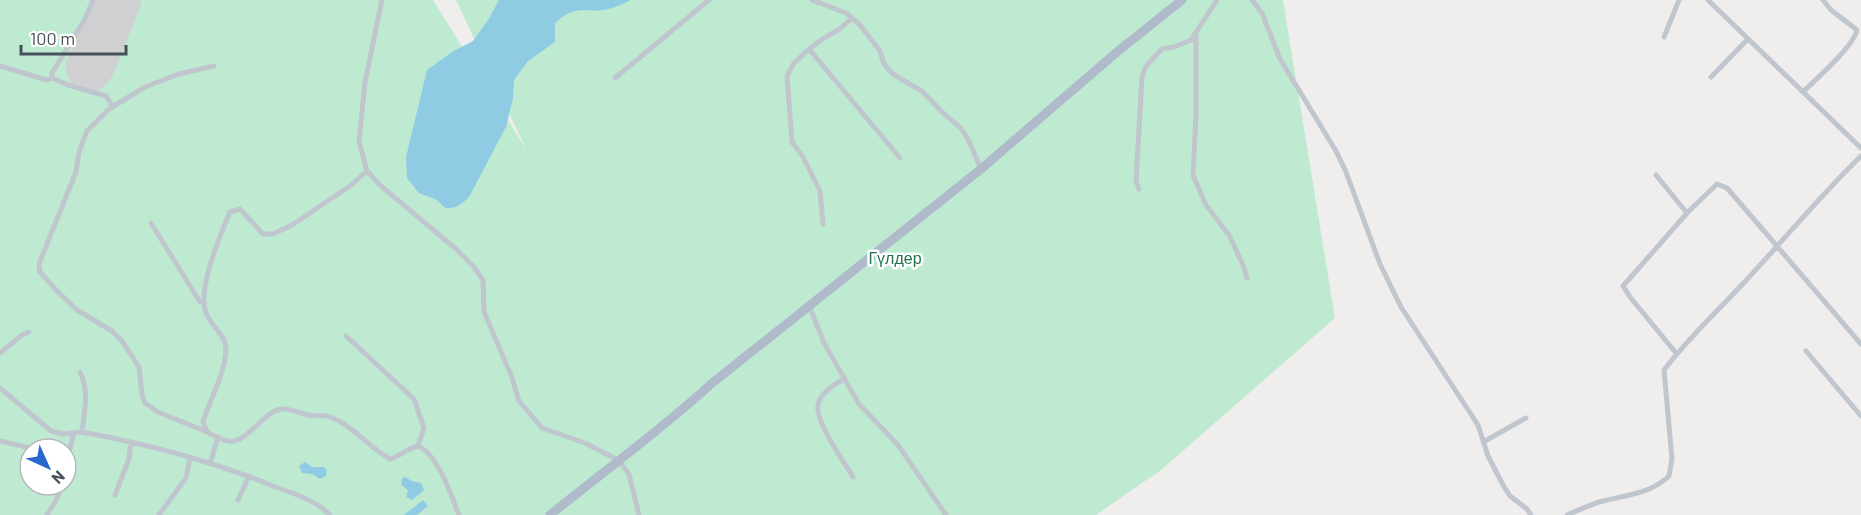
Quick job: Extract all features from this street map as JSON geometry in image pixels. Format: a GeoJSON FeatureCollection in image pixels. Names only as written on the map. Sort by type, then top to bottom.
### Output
{"type":"FeatureCollection","features":[{"type":"Feature","properties":{"kind":"main road"},"geometry":{"type":"LineString","coordinates":[[550,515],[675,418],[711,384],[981,169],[1117,52],[1182,0]]}},
{"type":"Feature","properties":{"kind":"street"},"geometry":{"type":"LineString","coordinates":[[52,78],[52,73],[85,19],[93,0]]}},
{"type":"Feature","properties":{"kind":"street"},"geometry":{"type":"LineString","coordinates":[[382,0],[365,82],[359,142],[367,171],[381,186],[456,249],[483,280],[484,312],[511,375],[519,401],[537,424],[618,460],[629,474],[639,515]]}},
{"type":"Feature","properties":{"kind":"street"},"geometry":{"type":"LineString","coordinates":[[615,78],[709,0]]}},
{"type":"Feature","properties":{"kind":"street"},"geometry":{"type":"LineString","coordinates":[[812,0],[840,11],[851,19],[871,39],[893,74],[923,92],[961,128],[981,169]]}},
{"type":"Feature","properties":{"kind":"street"},"geometry":{"type":"LineString","coordinates":[[1139,189],[1136,181],[1142,77],[1146,66],[1162,49],[1184,43],[1196,34],[1217,0]]}},
{"type":"Feature","properties":{"kind":"street"},"geometry":{"type":"LineString","coordinates":[[1252,0],[1262,13],[1280,59],[1336,151],[1380,264],[1401,307],[1478,425],[1488,456],[1503,485],[1510,496],[1531,515]]}},
{"type":"Feature","properties":{"kind":"street"},"geometry":{"type":"LineString","coordinates":[[1664,37],[1679,0]]}},
{"type":"Feature","properties":{"kind":"street"},"geometry":{"type":"LineString","coordinates":[[1708,0],[1861,148]]}},
{"type":"Feature","properties":{"kind":"street"},"geometry":{"type":"LineString","coordinates":[[1803,92],[1856,36],[1857,30],[1831,10],[1824,0]]}},
{"type":"Feature","properties":{"kind":"street"},"geometry":{"type":"LineString","coordinates":[[823,224],[820,191],[803,157],[792,142],[787,76],[794,63],[809,49],[851,19]]}},
{"type":"Feature","properties":{"kind":"street"},"geometry":{"type":"LineString","coordinates":[[1196,34],[1193,175],[1206,205],[1229,235],[1247,278]]}},
{"type":"Feature","properties":{"kind":"street"},"geometry":{"type":"LineString","coordinates":[[1711,77],[1748,39]]}},
{"type":"Feature","properties":{"kind":"street"},"geometry":{"type":"LineString","coordinates":[[809,49],[900,158]]}},
{"type":"Feature","properties":{"kind":"street"},"geometry":{"type":"LineString","coordinates":[[0,66],[47,80],[52,78],[106,96],[113,107]]}},
{"type":"Feature","properties":{"kind":"street"},"geometry":{"type":"LineString","coordinates":[[214,66],[179,74],[145,87],[113,107],[87,131],[79,152],[76,172],[42,256],[40,272],[77,310],[112,331],[122,341],[140,367],[142,395],[150,407],[228,441],[244,437],[271,412],[291,409],[308,415],[330,416],[340,421],[390,459],[407,449],[418,446],[428,454],[446,482],[459,515]]}},
{"type":"Feature","properties":{"kind":"street"},"geometry":{"type":"LineString","coordinates":[[1567,515],[1602,501],[1638,494],[1669,476],[1672,459],[1664,370],[1676,353],[1831,185],[1861,156]]}},
{"type":"Feature","properties":{"kind":"street"},"geometry":{"type":"LineString","coordinates":[[207,432],[203,422],[217,387],[226,352],[223,337],[210,320],[204,302],[206,286],[230,212],[240,209],[262,234],[273,234],[291,225],[350,186],[367,171]]}},
{"type":"Feature","properties":{"kind":"street"},"geometry":{"type":"LineString","coordinates":[[1656,175],[1687,213]]}},
{"type":"Feature","properties":{"kind":"street"},"geometry":{"type":"LineString","coordinates":[[1676,353],[1623,286],[1687,213],[1717,184],[1727,188],[1861,344]]}},
{"type":"Feature","properties":{"kind":"street"},"geometry":{"type":"LineString","coordinates":[[151,224],[188,286],[200,302],[204,302]]}},
{"type":"Feature","properties":{"kind":"street"},"geometry":{"type":"LineString","coordinates":[[809,305],[824,342],[859,404],[898,445],[946,515]]}},
{"type":"Feature","properties":{"kind":"street"},"geometry":{"type":"LineString","coordinates":[[0,353],[29,332]]}},
{"type":"Feature","properties":{"kind":"street"},"geometry":{"type":"LineString","coordinates":[[346,336],[414,399],[424,428],[418,446]]}},
{"type":"Feature","properties":{"kind":"street"},"geometry":{"type":"LineString","coordinates":[[1806,351],[1861,416]]}},
{"type":"Feature","properties":{"kind":"street"},"geometry":{"type":"LineString","coordinates":[[80,372],[85,383],[87,403],[82,432]]}},
{"type":"Feature","properties":{"kind":"street"},"geometry":{"type":"LineString","coordinates":[[844,379],[823,395],[817,410],[824,429],[853,477]]}},
{"type":"Feature","properties":{"kind":"street"},"geometry":{"type":"LineString","coordinates":[[0,388],[51,431],[63,435],[82,432],[131,442],[210,464],[249,476],[315,502],[330,515]]}},
{"type":"Feature","properties":{"kind":"street"},"geometry":{"type":"LineString","coordinates":[[1485,441],[1526,418]]}},
{"type":"Feature","properties":{"kind":"street"},"geometry":{"type":"LineString","coordinates":[[73,437],[74,433]]}},
{"type":"Feature","properties":{"kind":"street"},"geometry":{"type":"LineString","coordinates":[[210,464],[218,437]]}},
{"type":"Feature","properties":{"kind":"street"},"geometry":{"type":"LineString","coordinates":[[0,441],[18,445]]}},
{"type":"Feature","properties":{"kind":"street"},"geometry":{"type":"LineString","coordinates":[[115,495],[129,459],[131,442]]}},
{"type":"Feature","properties":{"kind":"street"},"geometry":{"type":"LineString","coordinates":[[159,515],[186,478],[190,458]]}},
{"type":"Feature","properties":{"kind":"street"},"geometry":{"type":"LineString","coordinates":[[238,500],[249,476]]}},
{"type":"Feature","properties":{"kind":"street"},"geometry":{"type":"LineString","coordinates":[[47,515],[58,497]]}},
{"type":"Feature","properties":{"kind":"green space","name":"Гүлдер"},"geometry":{"type":"Polygon","coordinates":[[[0,0],[433,0],[526,149],[456,0],[1283,0],[1335,318],[1161,470],[1096,515],[0,515],[0,0]]]}},
{"type":"Feature","properties":{"kind":"water"},"geometry":{"type":"Polygon","coordinates":[[[499,0],[631,0],[609,9],[575,11],[555,23],[555,42],[528,61],[514,80],[513,98],[506,127],[469,197],[458,206],[445,208],[437,200],[419,193],[407,178],[406,157],[427,70],[452,52],[473,41],[499,0]]]}},
{"type":"Feature","properties":{"kind":"water"},"geometry":{"type":"Polygon","coordinates":[[[305,462],[312,467],[324,467],[327,471],[326,476],[320,479],[312,474],[302,473],[299,466],[305,462]]]}},
{"type":"Feature","properties":{"kind":"water"},"geometry":{"type":"Polygon","coordinates":[[[402,478],[421,483],[424,490],[412,500],[406,497],[408,490],[401,485],[402,478]]]}},
{"type":"Feature","properties":{"kind":"water"},"geometry":{"type":"Polygon","coordinates":[[[423,500],[428,506],[417,515],[404,515],[423,500]]]}},
{"type":"Feature","properties":{"kind":"runway"},"geometry":{"type":"LineString","coordinates":[[90,67],[117,0]]}}]}
